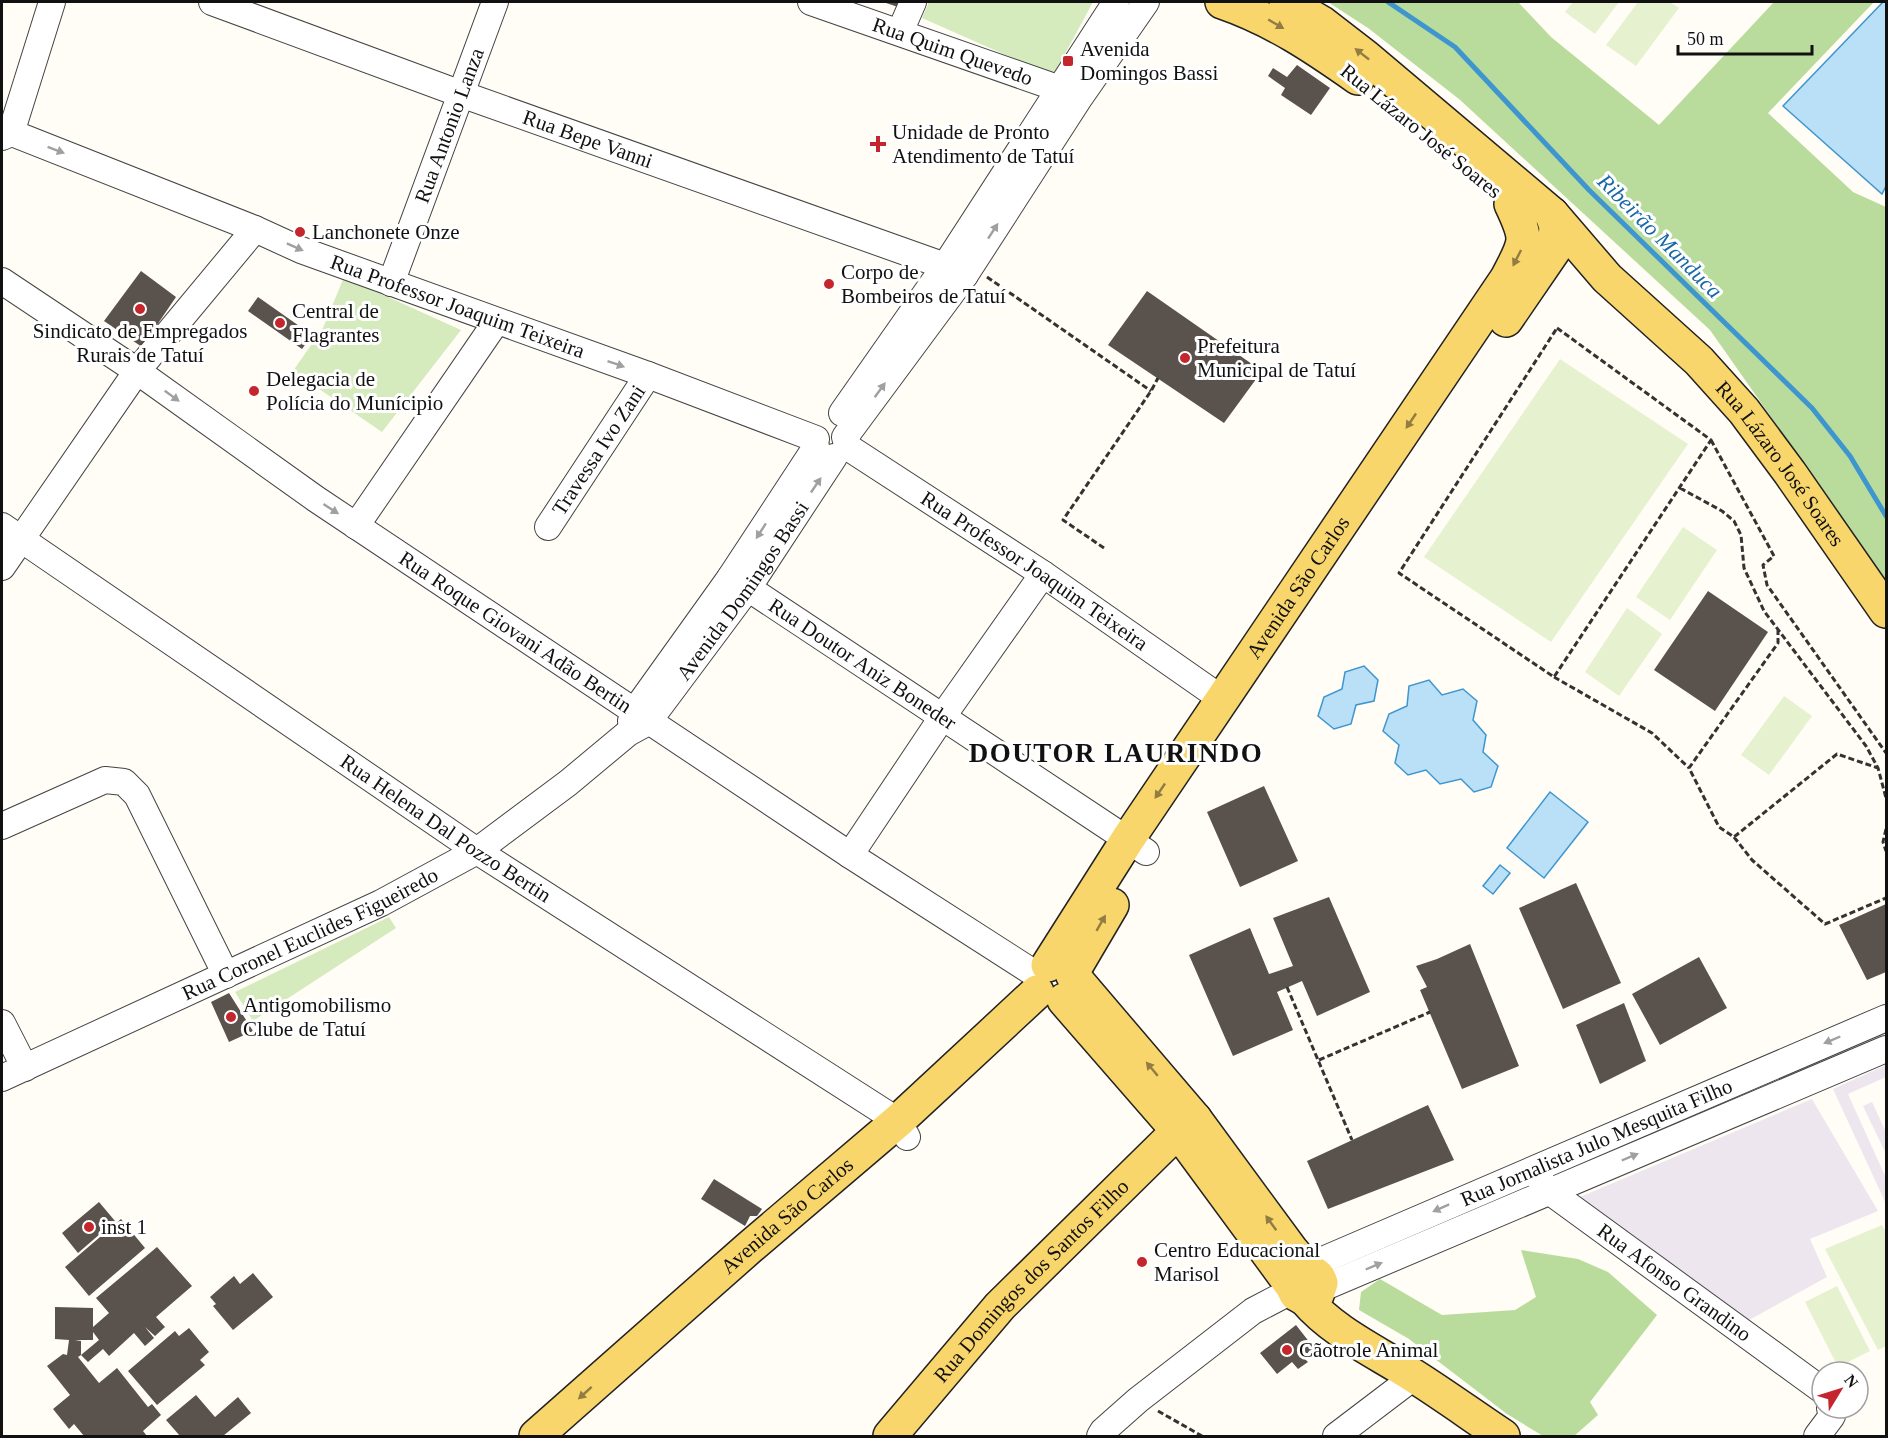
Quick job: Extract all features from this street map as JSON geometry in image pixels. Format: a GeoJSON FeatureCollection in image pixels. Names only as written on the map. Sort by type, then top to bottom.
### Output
{"type":"FeatureCollection","features":[{"type":"Feature","properties":{"kind":"main road","name":"Rua Lázaro José Soares"},"geometry":{"type":"LineString","coordinates":[[1222,2],[1269,20],[1314,46],[1365,84],[1511,204],[1533,223],[1541,239],[1554,250],[1607,278]]}},
{"type":"Feature","properties":{"kind":"main road","name":"Rua Lázaro José Soares"},"geometry":{"type":"LineString","coordinates":[[1286,2],[1322,23],[1366,57],[1552,214],[1607,278],[1699,361],[1744,411],[1887,611]]}},
{"type":"Feature","properties":{"kind":"main road","name":"Avenida São Carlos"},"geometry":{"type":"LineString","coordinates":[[570,1437],[903,1129],[1055,983],[1126,880],[1137,845],[1222,699],[1507,278],[1523,247],[1523,230],[1511,204]]}},
{"type":"Feature","properties":{"kind":"main road"},"geometry":{"type":"LineString","coordinates":[[1552,214],[1556,227],[1554,250]]}},
{"type":"Feature","properties":{"kind":"main road","name":"Avenida São Carlos"},"geometry":{"type":"LineString","coordinates":[[1137,845],[1554,250]]}},
{"type":"Feature","properties":{"kind":"main road"},"geometry":{"type":"LineString","coordinates":[[1055,983],[1187,1125],[1303,1287],[1319,1316],[1415,1376],[1503,1437]]}},
{"type":"Feature","properties":{"kind":"main road","name":"Rua Domingos dos Santos Filho"},"geometry":{"type":"LineString","coordinates":[[890,1437],[1000,1306],[1187,1125]]}},
{"type":"Feature","properties":{"kind":"main road","name":"Avenida São Carlos"},"geometry":{"type":"LineString","coordinates":[[536,1437],[750,1247],[903,1129]]}},
{"type":"Feature","properties":{"kind":"street"},"geometry":{"type":"LineString","coordinates":[[5,133],[52,2]]}},
{"type":"Feature","properties":{"kind":"street","name":"Rua Bepe Vanni"},"geometry":{"type":"LineString","coordinates":[[212,2],[461,93],[960,269]]}},
{"type":"Feature","properties":{"kind":"street","name":"Rua Antonio Lanza"},"geometry":{"type":"LineString","coordinates":[[391,283],[495,2]]}},
{"type":"Feature","properties":{"kind":"street","name":"Rua Quim Quevedo"},"geometry":{"type":"LineString","coordinates":[[811,2],[1060,89]]}},
{"type":"Feature","properties":{"kind":"street"},"geometry":{"type":"LineString","coordinates":[[900,32],[913,2]]}},
{"type":"Feature","properties":{"kind":"street","name":"Avenida Domingos Bassi"},"geometry":{"type":"LineString","coordinates":[[960,269],[1060,89],[1116,2]]}},
{"type":"Feature","properties":{"kind":"street","name":"Avenida Domingos Bassi"},"geometry":{"type":"LineString","coordinates":[[637,722],[739,583],[831,442],[960,269],[1146,2]]}},
{"type":"Feature","properties":{"kind":"street","name":"Rua Professor Joaquim Teixeira"},"geometry":{"type":"LineString","coordinates":[[5,133],[255,229],[301,250],[831,442],[1043,574],[1222,699]]}},
{"type":"Feature","properties":{"kind":"street"},"geometry":{"type":"LineString","coordinates":[[2,567],[11,532],[137,371],[255,229]]}},
{"type":"Feature","properties":{"kind":"street","name":"Rua Roque Giovani Adão Bertin"},"geometry":{"type":"LineString","coordinates":[[2,281],[137,371],[637,722],[1055,983]]}},
{"type":"Feature","properties":{"kind":"street"},"geometry":{"type":"LineString","coordinates":[[356,526],[496,322]]}},
{"type":"Feature","properties":{"kind":"street","name":"Travessa Ivo Zani"},"geometry":{"type":"LineString","coordinates":[[548,527],[648,375]]}},
{"type":"Feature","properties":{"kind":"street","name":"Rua Helena Dal Pozzo Bertin"},"geometry":{"type":"LineString","coordinates":[[11,532],[477,851],[903,1129]]}},
{"type":"Feature","properties":{"kind":"street"},"geometry":{"type":"LineString","coordinates":[[850,855],[943,716],[1043,574]]}},
{"type":"Feature","properties":{"kind":"street","name":"Rua Doutor Aniz Boneder"},"geometry":{"type":"LineString","coordinates":[[739,583],[1137,845]]}},
{"type":"Feature","properties":{"kind":"street","name":"Rua Coronel Euclides Figueiredo"},"geometry":{"type":"LineString","coordinates":[[2,1078],[381,903],[477,851],[568,783],[637,722]]}},
{"type":"Feature","properties":{"kind":"street"},"geometry":{"type":"LineString","coordinates":[[2,826],[105,780],[124,782],[137,795],[226,975]]}},
{"type":"Feature","properties":{"kind":"street","name":"Rua Jornalista Julo Mesquita Filho"},"geometry":{"type":"LineString","coordinates":[[1303,1287],[1324,1259],[1532,1168],[1887,1018]]}},
{"type":"Feature","properties":{"kind":"street"},"geometry":{"type":"LineString","coordinates":[[2,1023],[25,1068]]}},
{"type":"Feature","properties":{"kind":"street","name":"Rua Jornalista Julo Mesquita Filho"},"geometry":{"type":"LineString","coordinates":[[1100,1437],[1103,1431],[1138,1400],[1252,1311],[1303,1287],[1591,1174],[1887,1048]]}},
{"type":"Feature","properties":{"kind":"street"},"geometry":{"type":"LineString","coordinates":[[1708,1093],[1720,1119]]}},
{"type":"Feature","properties":{"kind":"street"},"geometry":{"type":"LineString","coordinates":[[1578,1149],[1591,1174]]}},
{"type":"Feature","properties":{"kind":"street","name":"Rua Afonso Grandino"},"geometry":{"type":"LineString","coordinates":[[1532,1168],[1549,1191],[1810,1381]]}},
{"type":"Feature","properties":{"kind":"street"},"geometry":{"type":"LineString","coordinates":[[1336,1437],[1415,1376]]}},
{"type":"Feature","properties":{"kind":"street"},"geometry":{"type":"LineString","coordinates":[[1817,1437],[1829,1420]]}},
{"type":"Feature","properties":{"kind":"path"},"geometry":{"type":"LineString","coordinates":[[960,269],[1151,392]]}},
{"type":"Feature","properties":{"kind":"path"},"geometry":{"type":"LineString","coordinates":[[1887,753],[1767,585],[1762,565],[1774,555],[1712,440],[1557,328],[1399,573],[1554,677],[1652,733],[1689,768],[1719,827],[1734,837],[1752,860],[1825,924],[1887,898]]}},
{"type":"Feature","properties":{"kind":"path"},"geometry":{"type":"LineString","coordinates":[[1104,548],[1063,520],[1151,392],[1158,378]]}},
{"type":"Feature","properties":{"kind":"path"},"geometry":{"type":"LineString","coordinates":[[1554,677],[1712,440]]}},
{"type":"Feature","properties":{"kind":"path"},"geometry":{"type":"LineString","coordinates":[[1680,488],[1734,521],[1741,535],[1744,568],[1764,611],[1866,746],[1878,768],[1887,798]]}},
{"type":"Feature","properties":{"kind":"path"},"geometry":{"type":"LineString","coordinates":[[1689,768],[1778,643],[1778,629]]}},
{"type":"Feature","properties":{"kind":"path"},"geometry":{"type":"LineString","coordinates":[[1734,837],[1838,754],[1878,768]]}},
{"type":"Feature","properties":{"kind":"path"},"geometry":{"type":"LineString","coordinates":[[1887,829],[1883,842],[1887,851]]}},
{"type":"Feature","properties":{"kind":"path"},"geometry":{"type":"LineString","coordinates":[[1287,987],[1352,1140]]}},
{"type":"Feature","properties":{"kind":"path"},"geometry":{"type":"LineString","coordinates":[[1318,1060],[1430,1012]]}},
{"type":"Feature","properties":{"kind":"path"},"geometry":{"type":"LineString","coordinates":[[1138,1400],[1202,1437]]}},
{"type":"Feature","properties":{"kind":"shaded area"},"geometry":{"type":"Polygon","coordinates":[[[1886,1065],[1886,1077],[1848,1094],[1886,1178],[1886,1204],[1833,1089],[1886,1065]]]}},
{"type":"Feature","properties":{"kind":"shaded area"},"geometry":{"type":"Polygon","coordinates":[[[1812,1099],[1878,1211],[1810,1239],[1827,1277],[1749,1320],[1580,1197],[1812,1099]]]}},
{"type":"Feature","properties":{"kind":"shaded area"},"geometry":{"type":"Polygon","coordinates":[[[1872,1102],[1886,1132],[1886,1154],[1863,1106],[1872,1102]]]}},
{"type":"Feature","properties":{"kind":"green space"},"geometry":{"type":"Polygon","coordinates":[[[929,2],[1093,2],[1053,76],[922,18],[929,2]]]}},
{"type":"Feature","properties":{"kind":"green space"},"geometry":{"type":"Polygon","coordinates":[[[1328,2],[1518,2],[1551,37],[1659,125],[1774,2],[1874,2],[1768,113],[1853,192],[1886,207],[1886,581],[1710,330],[1459,99],[1368,28],[1328,2]]]}},
{"type":"Feature","properties":{"kind":"green space"},"geometry":{"type":"Polygon","coordinates":[[[1573,2],[1619,2],[1595,34],[1565,12],[1573,2]]]}},
{"type":"Feature","properties":{"kind":"green space"},"geometry":{"type":"Polygon","coordinates":[[[1638,2],[1670,2],[1679,8],[1636,66],[1606,45],[1638,2]]]}},
{"type":"Feature","properties":{"kind":"green space"},"geometry":{"type":"Polygon","coordinates":[[[344,277],[461,330],[382,432],[293,371],[323,328],[344,277]]]}},
{"type":"Feature","properties":{"kind":"green space"},"geometry":{"type":"Polygon","coordinates":[[[1560,359],[1688,444],[1551,642],[1424,557],[1560,359]]]}},
{"type":"Feature","properties":{"kind":"green space"},"geometry":{"type":"Polygon","coordinates":[[[1683,527],[1717,550],[1670,620],[1636,597],[1683,527]]]}},
{"type":"Feature","properties":{"kind":"green space"},"geometry":{"type":"Polygon","coordinates":[[[1627,608],[1662,634],[1619,696],[1585,672],[1627,608]]]}},
{"type":"Feature","properties":{"kind":"green space"},"geometry":{"type":"Polygon","coordinates":[[[1784,696],[1812,716],[1769,775],[1741,755],[1784,696]]]}},
{"type":"Feature","properties":{"kind":"green space"},"geometry":{"type":"Polygon","coordinates":[[[389,917],[396,928],[253,1021],[235,992],[389,917]]]}},
{"type":"Feature","properties":{"kind":"green space"},"geometry":{"type":"Polygon","coordinates":[[[1882,1225],[1886,1232],[1886,1346],[1878,1350],[1825,1249],[1882,1225]]]}},
{"type":"Feature","properties":{"kind":"green space"},"geometry":{"type":"Polygon","coordinates":[[[1521,1250],[1578,1259],[1608,1272],[1657,1315],[1590,1402],[1598,1415],[1574,1436],[1543,1436],[1507,1414],[1409,1339],[1359,1310],[1361,1292],[1380,1279],[1442,1315],[1515,1310],[1536,1297],[1521,1250]]]}},
{"type":"Feature","properties":{"kind":"green space"},"geometry":{"type":"Polygon","coordinates":[[[1837,1286],[1870,1351],[1852,1360],[1834,1360],[1805,1302],[1837,1286]]]}},
{"type":"Feature","properties":{"kind":"water"},"geometry":{"type":"Polygon","coordinates":[[[1883,2],[1886,2],[1886,186],[1882,194],[1783,106],[1883,2]]]}},
{"type":"Feature","properties":{"kind":"water"},"geometry":{"type":"Polygon","coordinates":[[[1364,666],[1378,680],[1374,701],[1356,705],[1351,724],[1334,729],[1318,716],[1324,697],[1342,689],[1345,672],[1364,666]]]}},
{"type":"Feature","properties":{"kind":"water"},"geometry":{"type":"Polygon","coordinates":[[[1429,680],[1442,695],[1463,689],[1477,701],[1473,720],[1486,735],[1483,752],[1498,766],[1491,787],[1474,792],[1461,779],[1440,784],[1426,770],[1408,775],[1395,763],[1399,745],[1383,731],[1389,714],[1407,706],[1409,686],[1429,680]]]}},
{"type":"Feature","properties":{"kind":"water"},"geometry":{"type":"Polygon","coordinates":[[[1550,792],[1588,822],[1544,878],[1507,848],[1550,792]]]}},
{"type":"Feature","properties":{"kind":"water"},"geometry":{"type":"Polygon","coordinates":[[[1500,865],[1510,873],[1493,894],[1483,886],[1500,865]]]}},
{"type":"Feature","properties":{"kind":"building"},"geometry":{"type":"Polygon","coordinates":[[[883,2],[900,2],[898,7],[883,2]]]}},
{"type":"Feature","properties":{"kind":"building"},"geometry":{"type":"Polygon","coordinates":[[[1297,65],[1330,88],[1311,115],[1281,95],[1285,88],[1268,76],[1273,68],[1287,77],[1297,65]]]}},
{"type":"Feature","properties":{"kind":"building","name":"Sindicato de Empregados Rurais de Tatuí"},"geometry":{"type":"Polygon","coordinates":[[[141,271],[176,297],[142,347],[104,321],[141,271]]]}},
{"type":"Feature","properties":{"kind":"building","name":"Prefeitura Municipal de Tatuí"},"geometry":{"type":"Polygon","coordinates":[[[1147,291],[1262,371],[1224,423],[1108,345],[1147,291]]]}},
{"type":"Feature","properties":{"kind":"building","name":"Central de Flagrantes"},"geometry":{"type":"Polygon","coordinates":[[[258,297],[312,335],[302,349],[248,311],[258,297]]]}},
{"type":"Feature","properties":{"kind":"building"},"geometry":{"type":"Polygon","coordinates":[[[1708,591],[1768,632],[1715,711],[1654,670],[1708,591]]]}},
{"type":"Feature","properties":{"kind":"building"},"geometry":{"type":"Polygon","coordinates":[[[1264,786],[1298,861],[1240,887],[1207,812],[1264,786]]]}},
{"type":"Feature","properties":{"kind":"building"},"geometry":{"type":"Polygon","coordinates":[[[1576,883],[1621,983],[1563,1009],[1519,908],[1576,883]]]}},
{"type":"Feature","properties":{"kind":"building"},"geometry":{"type":"Polygon","coordinates":[[[1329,897],[1370,992],[1317,1016],[1302,981],[1277,992],[1293,1030],[1233,1056],[1189,955],[1250,928],[1269,974],[1293,966],[1273,918],[1329,897]]]}},
{"type":"Feature","properties":{"kind":"building"},"geometry":{"type":"Polygon","coordinates":[[[1886,904],[1886,972],[1867,980],[1839,925],[1886,904]]]}},
{"type":"Feature","properties":{"kind":"building"},"geometry":{"type":"Polygon","coordinates":[[[1470,944],[1519,1066],[1462,1089],[1420,990],[1427,987],[1416,966],[1470,944]]]}},
{"type":"Feature","properties":{"kind":"building"},"geometry":{"type":"Polygon","coordinates":[[[1699,957],[1727,1008],[1660,1045],[1632,994],[1699,957]]]}},
{"type":"Feature","properties":{"kind":"building","name":"Antigomobilismo Clube de Tatuí"},"geometry":{"type":"Polygon","coordinates":[[[229,993],[253,1031],[229,1042],[211,1002],[229,993]]]}},
{"type":"Feature","properties":{"kind":"building"},"geometry":{"type":"Polygon","coordinates":[[[1624,1003],[1646,1061],[1600,1084],[1576,1025],[1624,1003]]]}},
{"type":"Feature","properties":{"kind":"building"},"geometry":{"type":"Polygon","coordinates":[[[1428,1105],[1454,1160],[1328,1209],[1307,1161],[1428,1105]]]}},
{"type":"Feature","properties":{"kind":"building"},"geometry":{"type":"Polygon","coordinates":[[[714,1179],[762,1209],[757,1216],[750,1216],[745,1226],[701,1199],[714,1179]]]}},
{"type":"Feature","properties":{"kind":"building","name":"inst 1"},"geometry":{"type":"Polygon","coordinates":[[[99,1202],[115,1221],[78,1253],[62,1233],[99,1202]]]}},
{"type":"Feature","properties":{"kind":"building"},"geometry":{"type":"Polygon","coordinates":[[[121,1219],[145,1248],[89,1296],[65,1267],[121,1219]]]}},
{"type":"Feature","properties":{"kind":"building"},"geometry":{"type":"Polygon","coordinates":[[[157,1247],[192,1286],[156,1317],[165,1327],[155,1336],[145,1327],[154,1338],[145,1346],[134,1333],[109,1356],[103,1349],[88,1362],[81,1355],[78,1357],[99,1383],[117,1368],[148,1407],[152,1404],[161,1415],[143,1431],[147,1436],[84,1436],[74,1424],[69,1429],[53,1409],[70,1395],[47,1366],[63,1354],[67,1355],[69,1340],[55,1339],[55,1307],[93,1308],[93,1327],[109,1313],[96,1298],[157,1247]],[[93,1332],[93,1340],[75,1340],[81,1341],[81,1355],[99,1340],[93,1332]]]}},
{"type":"Feature","properties":{"kind":"building"},"geometry":{"type":"Polygon","coordinates":[[[253,1273],[273,1297],[233,1330],[213,1306],[216,1304],[210,1297],[234,1276],[240,1284],[253,1273]]]}},
{"type":"Feature","properties":{"kind":"building","name":"Cãotrole Animal"},"geometry":{"type":"Polygon","coordinates":[[[1296,1325],[1314,1348],[1303,1357],[1308,1362],[1298,1369],[1292,1362],[1277,1374],[1260,1353],[1296,1325]]]}},
{"type":"Feature","properties":{"kind":"building"},"geometry":{"type":"Polygon","coordinates":[[[189,1328],[209,1352],[200,1360],[205,1365],[157,1405],[128,1371],[175,1331],[179,1336],[189,1328]]]}},
{"type":"Feature","properties":{"kind":"building"},"geometry":{"type":"Polygon","coordinates":[[[196,1395],[215,1417],[238,1397],[251,1413],[223,1436],[180,1436],[166,1420],[196,1395]]]}},
{"type":"Feature","properties":{"kind":"waterway","name":"Ribeirão Manduca"},"geometry":{"type":"LineString","coordinates":[[1388,2],[1455,47],[1589,190],[1812,408],[1850,456],[1886,516]]}},
{"type":"Feature","properties":{"kind":"place","name":"Avenida Domingos Bassi"},"geometry":{"type":"Point","coordinates":[1068,61]}},
{"type":"Feature","properties":{"kind":"place","name":"Unidade de Pronto Atendimento de Tatuí"},"geometry":{"type":"Point","coordinates":[878,144]}},
{"type":"Feature","properties":{"kind":"place","name":"Lanchonete Onze"},"geometry":{"type":"Point","coordinates":[300,232]}},
{"type":"Feature","properties":{"kind":"place","name":"Corpo de Bombeiros de Tatuí"},"geometry":{"type":"Point","coordinates":[829,284]}},
{"type":"Feature","properties":{"kind":"place","name":"Sindicato de Empregados Rurais de Tatuí"},"geometry":{"type":"Point","coordinates":[140,309]}},
{"type":"Feature","properties":{"kind":"place","name":"Central de Flagrantes"},"geometry":{"type":"Point","coordinates":[280,323]}},
{"type":"Feature","properties":{"kind":"place","name":"Prefeitura Municipal de Tatuí"},"geometry":{"type":"Point","coordinates":[1185,358]}},
{"type":"Feature","properties":{"kind":"place","name":"Delegacia de Polícia do Munícipio"},"geometry":{"type":"Point","coordinates":[254,391]}},
{"type":"Feature","properties":{"kind":"place","name":"Antigomobilismo Clube de Tatuí"},"geometry":{"type":"Point","coordinates":[231,1017]}},
{"type":"Feature","properties":{"kind":"place","name":"inst 1"},"geometry":{"type":"Point","coordinates":[89,1227]}},
{"type":"Feature","properties":{"kind":"place","name":"Centro Educacional Marisol"},"geometry":{"type":"Point","coordinates":[1142,1262]}},
{"type":"Feature","properties":{"kind":"place","name":"Cãotrole Animal"},"geometry":{"type":"Point","coordinates":[1287,1350]}},
{"type":"Feature","properties":{"kind":"district","name":"DOUTOR LAURINDO"},"geometry":{"type":"Point","coordinates":[1116,753]}}]}
